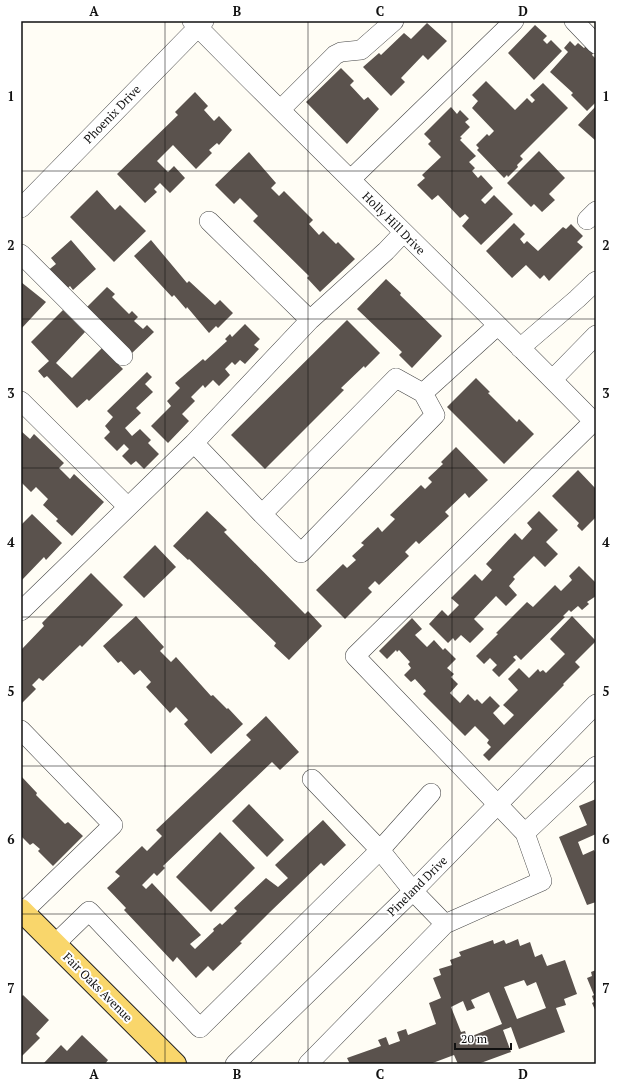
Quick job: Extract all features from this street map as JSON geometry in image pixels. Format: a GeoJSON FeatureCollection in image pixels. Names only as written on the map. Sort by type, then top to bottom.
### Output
{"type":"FeatureCollection","features":[{"type":"Feature","properties":{"kind":"main road","name":"Fair Oaks Avenue"},"geometry":{"type":"LineString","coordinates":[[22,911],[175,1064]]}},
{"type":"Feature","properties":{"kind":"street"},"geometry":{"type":"LineString","coordinates":[[281,110],[335,56],[341,52],[361,50],[394,21]]}},
{"type":"Feature","properties":{"kind":"street"},"geometry":{"type":"LineString","coordinates":[[351,179],[514,21]]}},
{"type":"Feature","properties":{"kind":"street"},"geometry":{"type":"LineString","coordinates":[[574,21],[596,44]]}},
{"type":"Feature","properties":{"kind":"street","name":"Holly Hill Drive"},"geometry":{"type":"LineString","coordinates":[[198,23],[403,234],[553,379],[595,423]]}},
{"type":"Feature","properties":{"kind":"street","name":"Phoenix Drive"},"geometry":{"type":"LineString","coordinates":[[21,208],[198,23]]}},
{"type":"Feature","properties":{"kind":"street"},"geometry":{"type":"LineString","coordinates":[[209,221],[310,320]]}},
{"type":"Feature","properties":{"kind":"street"},"geometry":{"type":"LineString","coordinates":[[21,611],[194,443],[310,320],[403,234]]}},
{"type":"Feature","properties":{"kind":"street"},"geometry":{"type":"LineString","coordinates":[[21,254],[123,356]]}},
{"type":"Feature","properties":{"kind":"street"},"geometry":{"type":"LineString","coordinates":[[520,348],[596,281]]}},
{"type":"Feature","properties":{"kind":"street"},"geometry":{"type":"LineString","coordinates":[[423,392],[497,326]]}},
{"type":"Feature","properties":{"kind":"street"},"geometry":{"type":"LineString","coordinates":[[553,379],[596,335]]}},
{"type":"Feature","properties":{"kind":"street"},"geometry":{"type":"LineString","coordinates":[[194,443],[262,514],[300,553],[435,415],[423,392],[396,378],[262,514]]}},
{"type":"Feature","properties":{"kind":"street"},"geometry":{"type":"LineString","coordinates":[[21,401],[128,507]]}},
{"type":"Feature","properties":{"kind":"street"},"geometry":{"type":"LineString","coordinates":[[308,1064],[445,924],[542,881],[525,833],[355,656],[595,423]]}},
{"type":"Feature","properties":{"kind":"street","name":"Pineland Drive"},"geometry":{"type":"LineString","coordinates":[[235,1064],[413,890],[596,704]]}},
{"type":"Feature","properties":{"kind":"street"},"geometry":{"type":"LineString","coordinates":[[21,730],[113,825],[22,911]]}},
{"type":"Feature","properties":{"kind":"street"},"geometry":{"type":"LineString","coordinates":[[525,833],[596,766]]}},
{"type":"Feature","properties":{"kind":"street"},"geometry":{"type":"LineString","coordinates":[[312,779],[380,850],[413,890],[445,924]]}},
{"type":"Feature","properties":{"kind":"street"},"geometry":{"type":"LineString","coordinates":[[55,944],[90,911],[200,1028],[380,850],[431,793]]}},
{"type":"Feature","properties":{"kind":"building"},"geometry":{"type":"Polygon","coordinates":[[[427,23],[447,41],[428,60],[423,55],[401,78],[405,82],[391,96],[363,67],[379,53],[381,55],[404,33],[411,39],[427,23]]]}},
{"type":"Feature","properties":{"kind":"building"},"geometry":{"type":"Polygon","coordinates":[[[535,25],[547,36],[543,40],[547,44],[551,40],[562,51],[534,80],[508,53],[535,25]]]}},
{"type":"Feature","properties":{"kind":"building"},"geometry":{"type":"Polygon","coordinates":[[[570,41],[575,46],[578,43],[584,48],[587,45],[594,52],[592,55],[596,59],[596,102],[587,111],[571,95],[573,93],[550,72],[568,52],[564,48],[570,41]]]}},
{"type":"Feature","properties":{"kind":"building"},"geometry":{"type":"Polygon","coordinates":[[[341,68],[354,81],[350,85],[364,100],[368,97],[379,109],[347,144],[306,102],[341,68]]]}},
{"type":"Feature","properties":{"kind":"building"},"geometry":{"type":"Polygon","coordinates":[[[486,81],[515,110],[527,98],[532,103],[535,100],[530,95],[543,83],[568,108],[520,156],[523,159],[517,165],[518,167],[508,177],[507,175],[504,178],[477,150],[479,148],[476,145],[487,134],[489,136],[494,131],[472,108],[478,101],[472,95],[486,81]]]}},
{"type":"Feature","properties":{"kind":"building"},"geometry":{"type":"Polygon","coordinates":[[[195,92],[208,106],[204,110],[214,121],[219,116],[232,130],[219,145],[217,143],[209,150],[212,153],[196,169],[173,145],[157,161],[168,172],[174,166],[185,178],[170,193],[160,183],[154,189],[157,192],[145,203],[117,174],[178,115],[175,112],[195,92]]]}},
{"type":"Feature","properties":{"kind":"building"},"geometry":{"type":"Polygon","coordinates":[[[596,106],[596,141],[578,125],[596,106]]]}},
{"type":"Feature","properties":{"kind":"building"},"geometry":{"type":"Polygon","coordinates":[[[451,107],[457,114],[460,110],[469,119],[465,122],[470,127],[460,137],[462,138],[460,140],[476,156],[469,162],[475,168],[472,171],[478,178],[481,175],[493,188],[481,200],[485,204],[494,195],[513,214],[481,245],[462,226],[469,218],[465,214],[460,218],[438,195],[432,200],[417,185],[425,178],[422,175],[441,157],[428,144],[431,141],[424,134],[451,107]]]}},
{"type":"Feature","properties":{"kind":"building"},"geometry":{"type":"Polygon","coordinates":[[[539,151],[565,178],[549,194],[555,200],[542,212],[534,204],[531,207],[507,183],[539,151]]]}},
{"type":"Feature","properties":{"kind":"building"},"geometry":{"type":"Polygon","coordinates":[[[249,152],[276,183],[271,188],[279,196],[284,191],[313,220],[309,224],[319,235],[323,231],[336,244],[338,242],[355,259],[320,292],[307,278],[309,276],[253,221],[258,216],[240,198],[234,204],[215,185],[249,152]]]}},
{"type":"Feature","properties":{"kind":"building"},"geometry":{"type":"Polygon","coordinates":[[[97,190],[115,210],[120,205],[146,231],[114,262],[70,217],[97,190]]]}},
{"type":"Feature","properties":{"kind":"building"},"geometry":{"type":"Polygon","coordinates":[[[514,223],[525,234],[520,239],[524,244],[527,241],[538,251],[563,227],[566,229],[571,224],[583,236],[577,242],[583,247],[549,281],[544,275],[540,279],[526,265],[512,278],[486,251],[514,223]]]}},
{"type":"Feature","properties":{"kind":"building"},"geometry":{"type":"Polygon","coordinates":[[[71,240],[96,269],[73,290],[70,286],[61,294],[46,272],[56,264],[51,258],[71,240]]]}},
{"type":"Feature","properties":{"kind":"building"},"geometry":{"type":"Polygon","coordinates":[[[151,240],[187,283],[189,281],[215,305],[220,300],[233,313],[218,328],[216,326],[209,333],[187,307],[186,309],[174,295],[172,297],[134,256],[151,240]]]}},
{"type":"Feature","properties":{"kind":"building"},"geometry":{"type":"Polygon","coordinates":[[[386,279],[401,293],[400,295],[442,336],[412,368],[399,355],[402,352],[357,309],[386,279]]]}},
{"type":"Feature","properties":{"kind":"building"},"geometry":{"type":"Polygon","coordinates":[[[21,282],[46,302],[21,329],[21,282]]]}},
{"type":"Feature","properties":{"kind":"building"},"geometry":{"type":"Polygon","coordinates":[[[107,287],[115,294],[112,297],[129,314],[132,311],[138,317],[134,321],[143,329],[147,325],[154,332],[131,354],[85,309],[107,287]]]}},
{"type":"Feature","properties":{"kind":"building"},"geometry":{"type":"Polygon","coordinates":[[[63,310],[85,332],[56,363],[72,378],[102,348],[123,369],[89,401],[87,399],[77,408],[47,376],[44,378],[38,371],[49,361],[31,342],[63,310]]]}},
{"type":"Feature","properties":{"kind":"building"},"geometry":{"type":"Polygon","coordinates":[[[347,320],[380,353],[341,388],[344,390],[265,469],[231,435],[347,320]]]}},
{"type":"Feature","properties":{"kind":"building"},"geometry":{"type":"Polygon","coordinates":[[[245,324],[260,339],[254,345],[259,349],[245,364],[240,360],[235,365],[232,362],[225,369],[230,375],[219,386],[213,380],[205,388],[203,385],[191,397],[195,401],[182,414],[189,421],[168,443],[151,426],[171,406],[167,401],[180,388],[175,383],[203,359],[205,361],[227,341],[225,339],[230,334],[232,337],[245,324]]]}},
{"type":"Feature","properties":{"kind":"building"},"geometry":{"type":"Polygon","coordinates":[[[147,372],[152,377],[145,384],[153,392],[136,408],[141,413],[125,428],[132,436],[140,429],[151,440],[148,443],[159,454],[144,469],[136,461],[131,465],[122,456],[129,449],[124,444],[117,451],[104,438],[110,432],[105,426],[113,417],[107,411],[147,372]]]}},
{"type":"Feature","properties":{"kind":"building"},"geometry":{"type":"Polygon","coordinates":[[[476,378],[490,392],[488,393],[517,422],[519,419],[534,434],[504,464],[447,407],[476,378]]]}},
{"type":"Feature","properties":{"kind":"building"},"geometry":{"type":"Polygon","coordinates":[[[21,431],[30,439],[34,434],[64,463],[59,468],[70,479],[74,474],[104,502],[72,536],[56,521],[58,519],[43,505],[48,499],[36,487],[31,492],[21,482],[21,431]]]}},
{"type":"Feature","properties":{"kind":"building"},"geometry":{"type":"Polygon","coordinates":[[[456,447],[488,480],[469,498],[465,493],[445,512],[449,516],[419,544],[416,541],[405,552],[409,556],[379,585],[375,581],[368,588],[372,592],[345,619],[316,590],[343,564],[347,568],[356,560],[352,556],[364,545],[361,543],[378,527],[382,532],[395,519],[390,515],[421,485],[425,489],[432,482],[428,478],[443,464],[441,462],[456,447]]]}},
{"type":"Feature","properties":{"kind":"building"},"geometry":{"type":"Polygon","coordinates":[[[578,470],[596,489],[596,517],[582,531],[577,526],[579,523],[552,496],[578,470]]]}},
{"type":"Feature","properties":{"kind":"building"},"geometry":{"type":"Polygon","coordinates":[[[207,511],[227,530],[224,532],[305,614],[308,611],[322,626],[289,660],[274,646],[276,643],[189,559],[188,560],[173,546],[207,511]]]}},
{"type":"Feature","properties":{"kind":"building"},"geometry":{"type":"Polygon","coordinates":[[[539,511],[558,530],[546,542],[558,554],[545,567],[534,556],[513,577],[515,579],[509,586],[517,595],[506,606],[496,596],[474,619],[484,629],[470,643],[461,635],[455,641],[453,638],[448,643],[429,624],[442,610],[448,616],[459,605],[451,598],[475,574],[482,581],[492,570],[486,564],[515,533],[522,540],[532,529],[527,523],[539,511]]]}},
{"type":"Feature","properties":{"kind":"building"},"geometry":{"type":"Polygon","coordinates":[[[32,514],[62,543],[46,560],[44,557],[21,581],[21,525],[32,514]]]}},
{"type":"Feature","properties":{"kind":"building"},"geometry":{"type":"Polygon","coordinates":[[[155,545],[176,567],[144,598],[123,577],[155,545]]]}},
{"type":"Feature","properties":{"kind":"building"},"geometry":{"type":"Polygon","coordinates":[[[579,566],[596,583],[596,596],[587,602],[589,604],[582,610],[578,606],[571,612],[569,610],[563,616],[565,617],[521,660],[516,655],[513,657],[516,660],[499,677],[492,670],[497,665],[490,658],[484,664],[476,656],[498,634],[496,633],[527,602],[533,607],[555,585],[561,591],[572,580],[569,576],[579,566]]]}},
{"type":"Feature","properties":{"kind":"building"},"geometry":{"type":"Polygon","coordinates":[[[91,573],[123,605],[82,647],[80,645],[43,681],[39,678],[32,685],[36,689],[21,704],[21,650],[44,626],[42,623],[91,573]]]}},
{"type":"Feature","properties":{"kind":"building"},"geometry":{"type":"Polygon","coordinates":[[[136,616],[164,647],[160,651],[171,662],[176,657],[211,696],[213,695],[227,709],[228,708],[243,724],[211,754],[184,724],[188,720],[176,707],[170,713],[146,687],[151,682],[140,670],[134,675],[121,661],[118,663],[103,646],[136,616]]]}},
{"type":"Feature","properties":{"kind":"building"},"geometry":{"type":"Polygon","coordinates":[[[572,616],[596,641],[575,662],[580,667],[563,684],[564,685],[489,761],[483,755],[491,747],[487,743],[489,740],[475,726],[465,736],[423,694],[426,691],[415,679],[411,682],[404,675],[411,668],[408,664],[410,662],[399,650],[397,652],[396,650],[387,659],[379,651],[412,618],[422,629],[415,635],[427,647],[434,640],[443,650],[445,648],[456,659],[447,668],[454,674],[451,677],[458,684],[450,693],[460,703],[468,694],[475,701],[477,699],[482,704],[490,696],[500,706],[493,713],[504,725],[514,715],[503,705],[518,690],[508,679],[519,668],[529,678],[538,669],[540,672],[543,670],[546,673],[565,654],[550,639],[572,616]]]}},
{"type":"Feature","properties":{"kind":"building"},"geometry":{"type":"Polygon","coordinates":[[[266,716],[299,752],[280,770],[272,762],[163,866],[165,868],[157,876],[154,873],[142,885],[146,889],[152,883],[201,935],[190,944],[195,949],[214,931],[213,929],[220,923],[222,925],[237,911],[234,908],[266,878],[278,887],[288,878],[275,865],[323,820],[346,845],[324,866],[321,863],[240,942],[242,943],[213,971],[208,966],[196,978],[177,957],[173,962],[124,910],[126,908],[107,888],[120,876],[115,872],[142,846],[147,851],[162,836],[156,830],[251,740],[246,735],[266,716]]]}},
{"type":"Feature","properties":{"kind":"building"},"geometry":{"type":"Polygon","coordinates":[[[21,776],[37,793],[36,795],[65,824],[68,822],[83,836],[53,866],[38,851],[40,849],[33,843],[30,845],[21,836],[21,776]]]}},
{"type":"Feature","properties":{"kind":"building"},"geometry":{"type":"Polygon","coordinates":[[[596,799],[596,834],[578,842],[583,855],[594,850],[596,854],[596,902],[587,905],[559,837],[587,825],[579,806],[596,799]]]}},
{"type":"Feature","properties":{"kind":"building"},"geometry":{"type":"Polygon","coordinates":[[[249,804],[284,840],[267,857],[232,821],[249,804]]]}},
{"type":"Feature","properties":{"kind":"building"},"geometry":{"type":"Polygon","coordinates":[[[220,832],[255,868],[211,912],[176,877],[220,832]]]}},
{"type":"Feature","properties":{"kind":"building"},"geometry":{"type":"Polygon","coordinates":[[[518,939],[520,946],[530,942],[535,957],[542,954],[547,966],[565,960],[577,994],[564,999],[566,1005],[556,1008],[565,1032],[519,1049],[511,1027],[503,1030],[511,1052],[478,1064],[458,1064],[454,1055],[430,1064],[350,1064],[347,1058],[381,1046],[378,1040],[386,1037],[389,1045],[400,1041],[397,1032],[406,1029],[408,1035],[436,1024],[429,1003],[441,998],[433,978],[441,975],[439,969],[452,965],[450,960],[461,956],[459,952],[493,940],[494,944],[504,940],[506,944],[518,939]],[[524,980],[504,987],[517,1019],[546,1008],[536,982],[527,986],[524,980]],[[489,992],[471,1000],[475,1008],[467,1011],[463,1001],[451,1007],[461,1032],[465,1031],[467,1038],[502,1024],[489,992]]]}},
{"type":"Feature","properties":{"kind":"building"},"geometry":{"type":"Polygon","coordinates":[[[596,970],[596,1012],[592,1003],[594,1002],[592,996],[594,995],[587,978],[592,976],[591,972],[596,970]]]}},
{"type":"Feature","properties":{"kind":"building"},"geometry":{"type":"Polygon","coordinates":[[[23,995],[49,1020],[36,1034],[40,1038],[21,1057],[21,997],[23,995]]]}},
{"type":"Feature","properties":{"kind":"building"},"geometry":{"type":"Polygon","coordinates":[[[82,1035],[108,1060],[105,1064],[43,1064],[61,1045],[67,1051],[82,1035]]]}}]}
